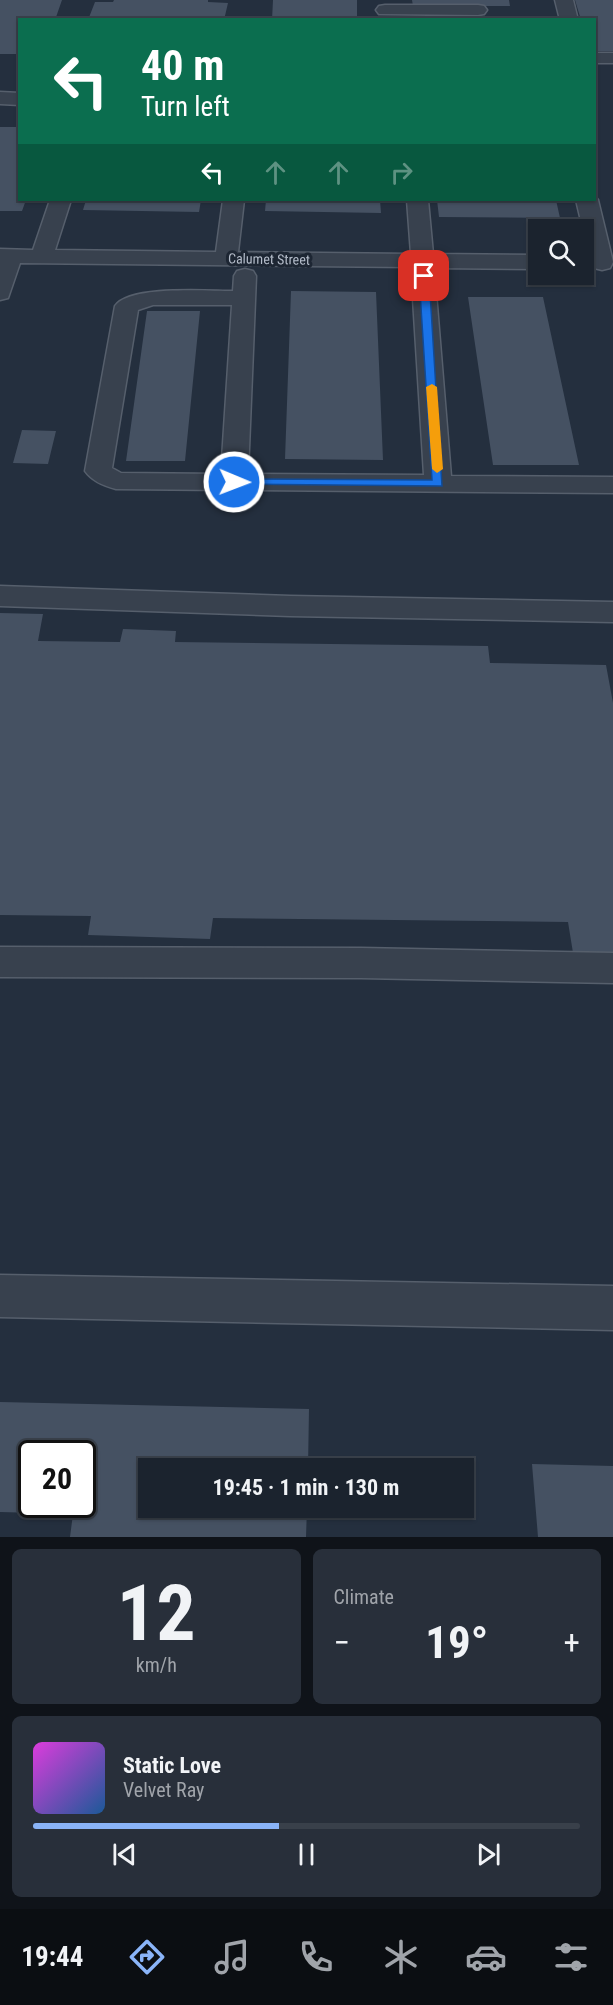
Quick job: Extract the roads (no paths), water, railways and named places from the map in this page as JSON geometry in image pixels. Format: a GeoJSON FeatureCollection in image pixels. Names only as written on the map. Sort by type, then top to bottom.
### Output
{"type":"FeatureCollection","features":[{"type":"Feature","properties":{"kind":"street"},"geometry":{"type":"LineString","coordinates":[[564,0],[568,18]]}},
{"type":"Feature","properties":{"kind":"street"},"geometry":{"type":"LineString","coordinates":[[385,10],[478,10]]}},
{"type":"Feature","properties":{"kind":"street"},"geometry":{"type":"LineString","coordinates":[[596,58],[613,58]]}},
{"type":"Feature","properties":{"kind":"street"},"geometry":{"type":"LineString","coordinates":[[0,98],[18,99]]}},
{"type":"Feature","properties":{"kind":"street"},"geometry":{"type":"LineString","coordinates":[[42,257],[60,201]]}},
{"type":"Feature","properties":{"kind":"street"},"geometry":{"type":"LineString","coordinates":[[234,201],[236,259],[242,298],[234,482]]}},
{"type":"Feature","properties":{"kind":"street"},"geometry":{"type":"LineString","coordinates":[[418,201],[438,484]]}},
{"type":"Feature","properties":{"kind":"street"},"geometry":{"type":"LineString","coordinates":[[587,201],[599,263]]}},
{"type":"Feature","properties":{"kind":"street"},"geometry":{"type":"LineString","coordinates":[[0,293],[5,256]]}},
{"type":"Feature","properties":{"kind":"street","name":"Calumet Street"},"geometry":{"type":"LineString","coordinates":[[5,256],[528,262]]}},
{"type":"Feature","properties":{"kind":"street"},"geometry":{"type":"LineString","coordinates":[[242,298],[151,298],[127,306],[98,471],[116,481],[613,485]]}},
{"type":"Feature","properties":{"kind":"street"},"geometry":{"type":"LineString","coordinates":[[0,596],[290,606],[613,612]]}},
{"type":"Feature","properties":{"kind":"street"},"geometry":{"type":"LineString","coordinates":[[0,962],[349,963],[613,969]]}},
{"type":"Feature","properties":{"kind":"street"},"geometry":{"type":"LineString","coordinates":[[0,1296],[613,1308]]}}]}
